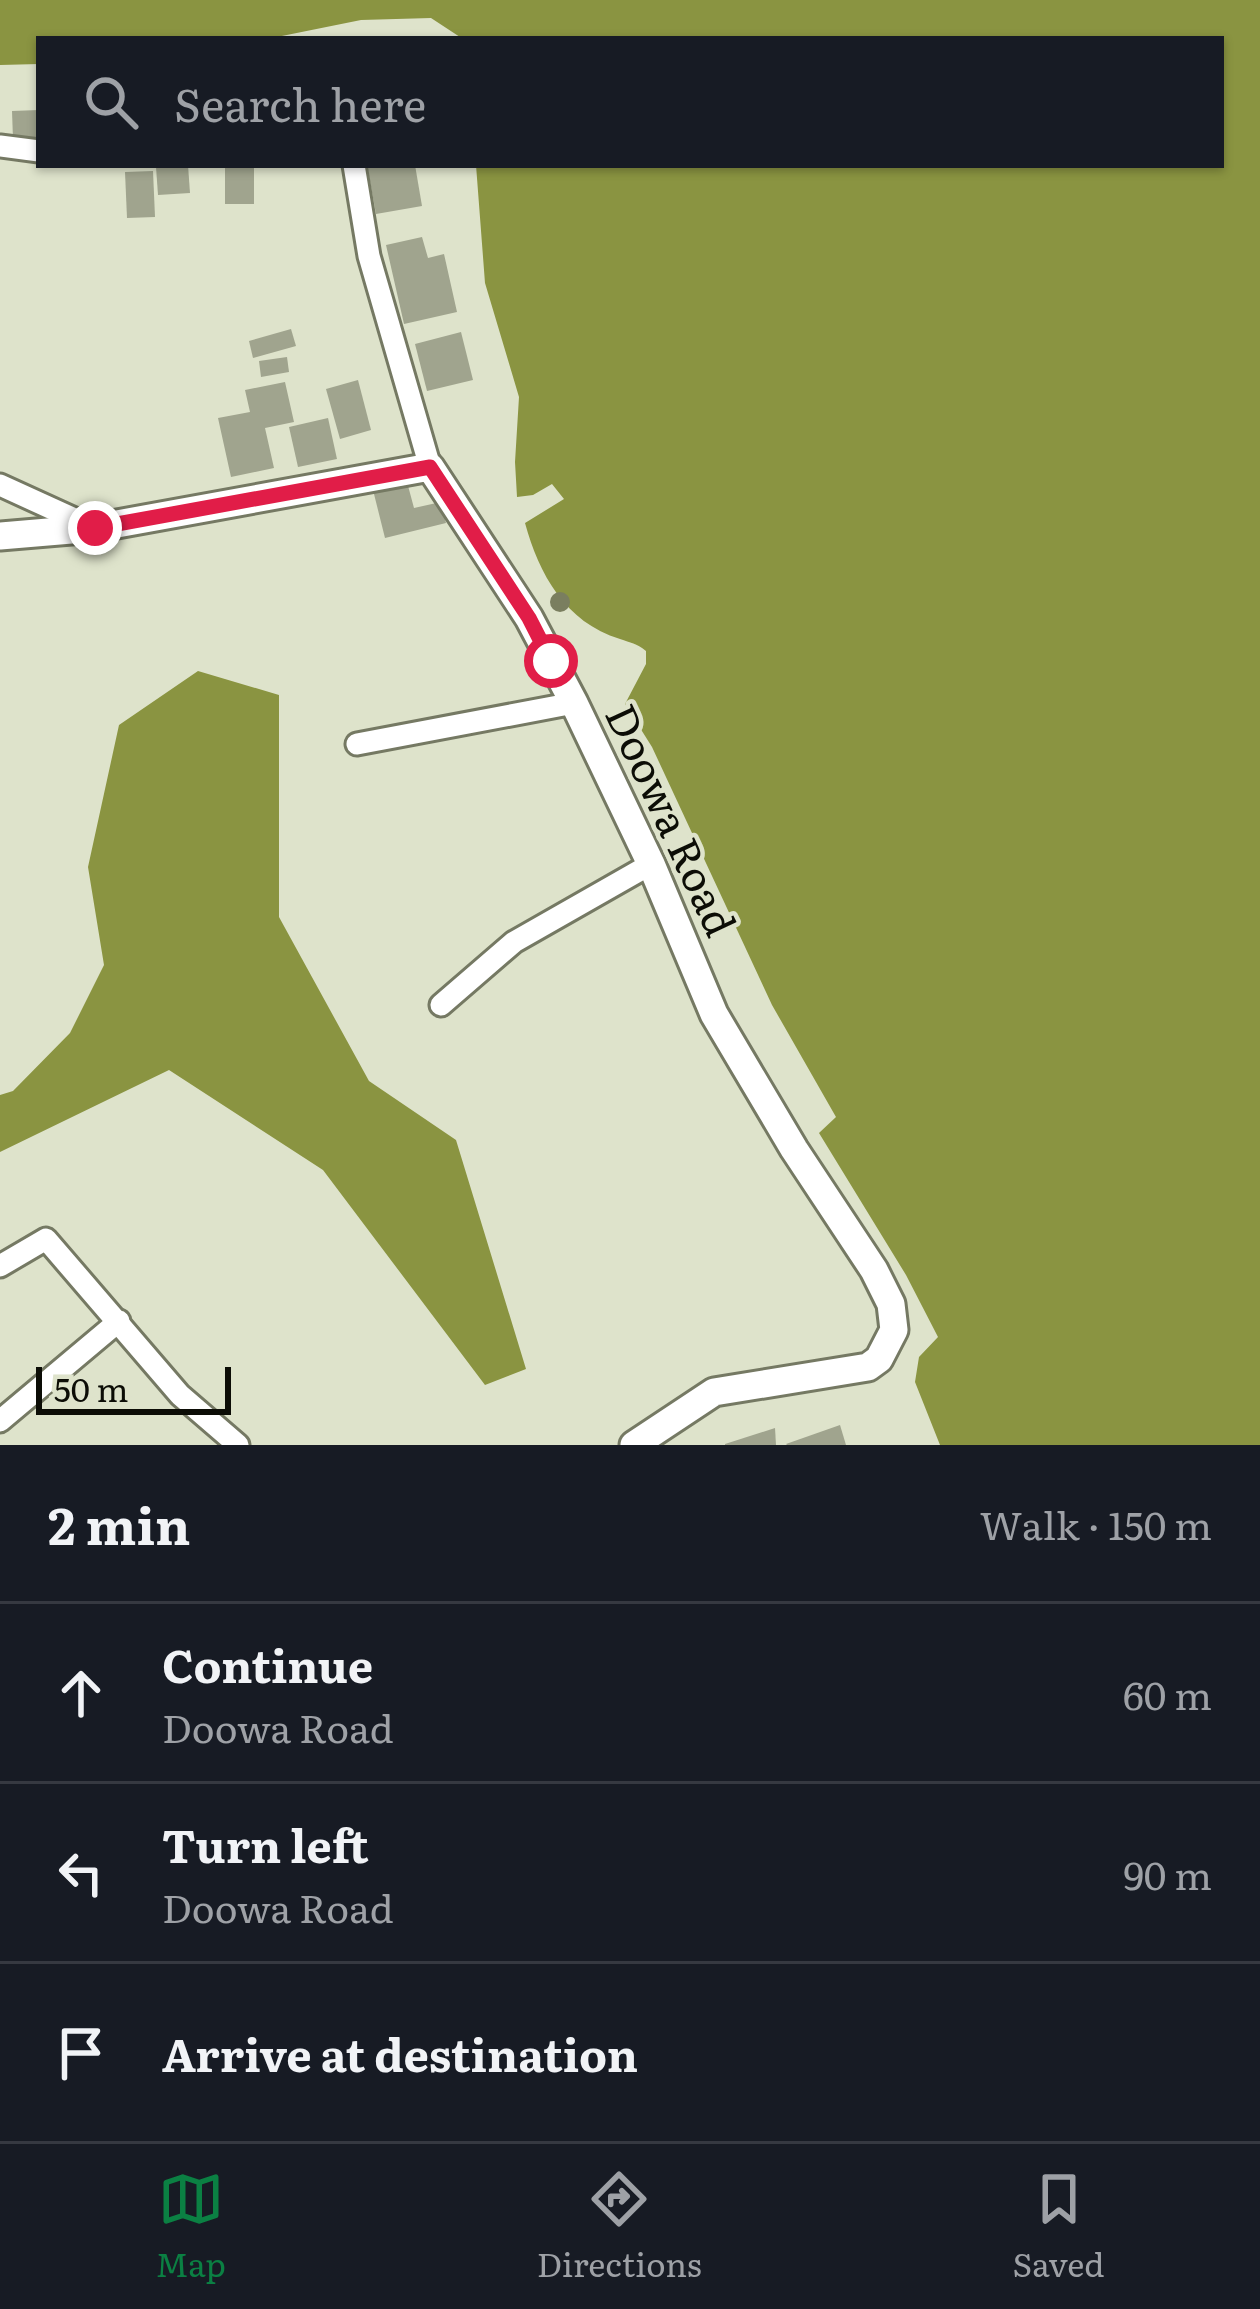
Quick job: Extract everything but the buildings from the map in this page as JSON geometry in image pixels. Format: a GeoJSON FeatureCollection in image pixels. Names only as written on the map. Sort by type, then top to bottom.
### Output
{"type":"FeatureCollection","features":[{"type":"Feature","properties":{"kind":"street"},"geometry":{"type":"LineString","coordinates":[[0,146],[36,151]]}},
{"type":"Feature","properties":{"kind":"street"},"geometry":{"type":"LineString","coordinates":[[0,536],[95,528],[430,467],[369,256],[354,168]]}},
{"type":"Feature","properties":{"kind":"street","name":"Doowa Road"},"geometry":{"type":"LineString","coordinates":[[430,467],[529,618],[574,703],[714,1014],[891,1304],[894,1330],[879,1359],[868,1366],[714,1392],[634,1445]]}},
{"type":"Feature","properties":{"kind":"street"},"geometry":{"type":"LineString","coordinates":[[0,485],[95,528]]}},
{"type":"Feature","properties":{"kind":"street"},"geometry":{"type":"LineString","coordinates":[[357,744],[574,703]]}},
{"type":"Feature","properties":{"kind":"street"},"geometry":{"type":"LineString","coordinates":[[440,1005],[514,942],[650,864]]}},
{"type":"Feature","properties":{"kind":"street"},"geometry":{"type":"LineString","coordinates":[[0,1266],[46,1239],[180,1395],[238,1445]]}},
{"type":"Feature","properties":{"kind":"street"},"geometry":{"type":"LineString","coordinates":[[0,1421],[118,1321]]}},
{"type":"Feature","properties":{"kind":"shaded area"},"geometry":{"type":"Polygon","coordinates":[[[0,0],[1260,0],[1260,1445],[940,1445],[915,1382],[919,1357],[938,1337],[819,1133],[836,1117],[772,1005],[652,747],[625,704],[646,664],[646,651],[601,631],[569,608],[547,578],[531,542],[525,523],[564,499],[552,484],[533,495],[517,497],[519,397],[485,283],[476,168],[1224,168],[1224,36],[458,36],[431,18],[361,20],[282,36],[36,36],[36,64],[0,65],[0,0]]]}},
{"type":"Feature","properties":{"kind":"shaded area"},"geometry":{"type":"Polygon","coordinates":[[[198,671],[279,695],[279,917],[369,1081],[456,1140],[526,1369],[485,1385],[323,1170],[169,1070],[0,1152],[0,1095],[13,1091],[70,1033],[104,965],[88,867],[119,725],[198,671]]]}},
{"type":"Feature","properties":{"kind":"route"},"geometry":{"type":"LineString","coordinates":[[95,528],[430,467],[529,618],[551,661]]}}]}
